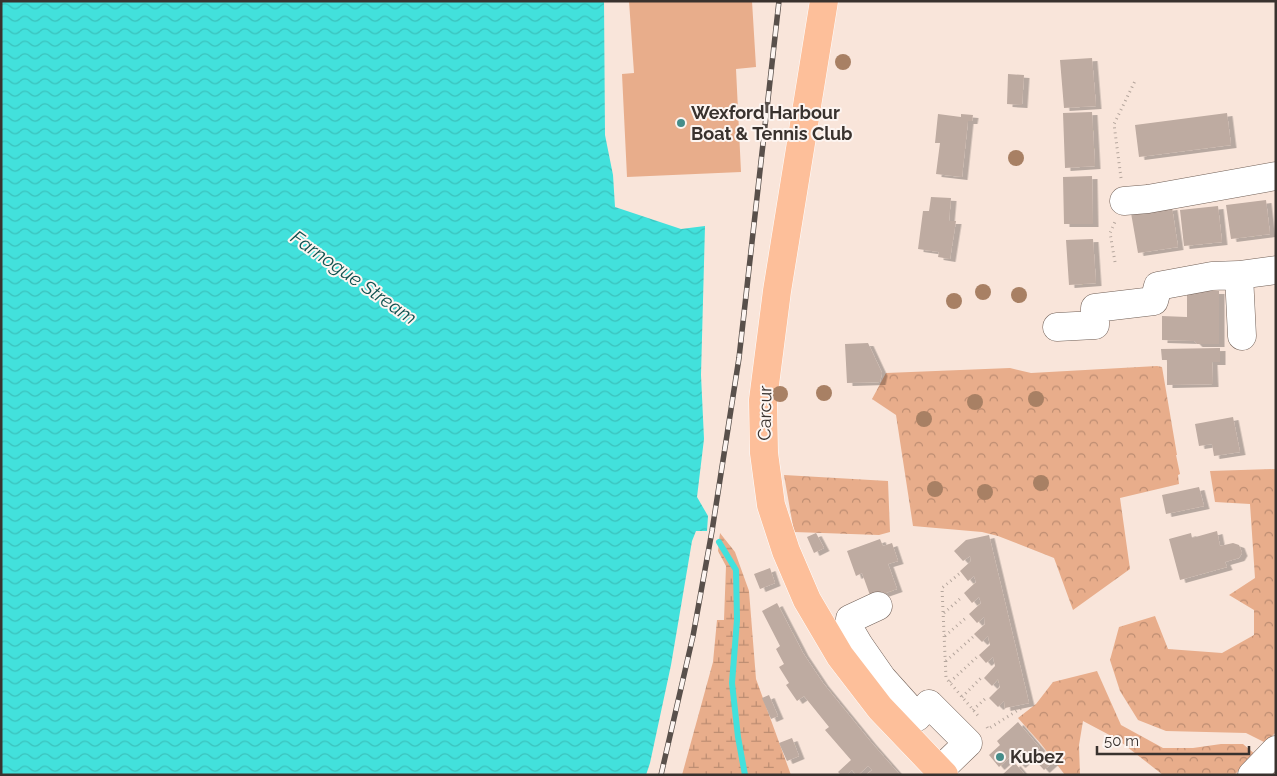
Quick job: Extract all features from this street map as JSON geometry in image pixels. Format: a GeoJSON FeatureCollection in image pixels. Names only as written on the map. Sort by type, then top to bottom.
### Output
{"type":"FeatureCollection","features":[{"type":"Feature","properties":{"kind":"main road","name":"Carcur"},"geometry":{"type":"LineString","coordinates":[[824,1],[811,52],[763,400],[764,453],[771,505],[786,551],[807,600],[840,656],[880,708],[941,773]]}},
{"type":"Feature","properties":{"kind":"street"},"geometry":{"type":"LineString","coordinates":[[1124,201],[1148,199],[1276,176]]}},
{"type":"Feature","properties":{"kind":"street"},"geometry":{"type":"LineString","coordinates":[[1057,327],[1095,325],[1095,308],[1154,301],[1158,286],[1212,276],[1240,275],[1276,270]]}},
{"type":"Feature","properties":{"kind":"street"},"geometry":{"type":"LineString","coordinates":[[1240,275],[1242,336]]}},
{"type":"Feature","properties":{"kind":"street"},"geometry":{"type":"LineString","coordinates":[[878,606],[850,619],[849,628],[859,645],[882,678],[917,717],[929,704],[968,743],[941,773]]}},
{"type":"Feature","properties":{"kind":"street"},"geometry":{"type":"LineString","coordinates":[[1252,775],[1276,750]]}},
{"type":"Feature","properties":{"kind":"path"},"geometry":{"type":"LineString","coordinates":[[1114,262],[1110,233],[1124,201],[1114,124],[1134,81]]}},
{"type":"Feature","properties":{"kind":"path"},"geometry":{"type":"LineString","coordinates":[[959,574],[942,588],[946,678],[988,729],[1023,707]]}},
{"type":"Feature","properties":{"kind":"path"},"geometry":{"type":"LineString","coordinates":[[943,613],[962,597]]}},
{"type":"Feature","properties":{"kind":"path"},"geometry":{"type":"LineString","coordinates":[[944,636],[967,617]]}},
{"type":"Feature","properties":{"kind":"path"},"geometry":{"type":"LineString","coordinates":[[945,661],[973,637]]}},
{"type":"Feature","properties":{"kind":"path"},"geometry":{"type":"LineString","coordinates":[[950,682],[977,657]]}},
{"type":"Feature","properties":{"kind":"path"},"geometry":{"type":"LineString","coordinates":[[962,697],[981,678]]}},
{"type":"Feature","properties":{"kind":"path"},"geometry":{"type":"LineString","coordinates":[[972,710],[987,697]]}},
{"type":"Feature","properties":{"kind":"green space","name":"Wexford Harbour Boat & Tennis Club"},"geometry":{"type":"Polygon","coordinates":[[[629,1],[752,1],[756,67],[736,69],[741,172],[627,177],[622,74],[634,73],[629,1]]]}},
{"type":"Feature","properties":{"kind":"green space"},"geometry":{"type":"Polygon","coordinates":[[[1162,367],[1180,474],[1178,475],[1179,484],[1120,498],[1130,569],[1073,610],[1054,558],[998,536],[982,532],[913,526],[896,415],[872,399],[886,373],[1010,368],[1031,373],[1162,367]]]}},
{"type":"Feature","properties":{"kind":"green space"},"geometry":{"type":"Polygon","coordinates":[[[1276,469],[1276,732],[1266,743],[1246,733],[1166,731],[1138,720],[1120,691],[1110,660],[1119,627],[1155,616],[1168,649],[1222,653],[1254,635],[1254,610],[1229,595],[1255,578],[1250,504],[1215,502],[1210,471],[1276,469]]]}},
{"type":"Feature","properties":{"kind":"green space"},"geometry":{"type":"Polygon","coordinates":[[[784,475],[888,481],[890,532],[879,535],[794,532],[784,475]]]}},
{"type":"Feature","properties":{"kind":"green space"},"geometry":{"type":"Polygon","coordinates":[[[720,533],[735,552],[749,591],[756,679],[791,775],[682,775],[713,662],[717,620],[724,620],[726,566],[718,551],[720,533]]]}},
{"type":"Feature","properties":{"kind":"green space"},"geometry":{"type":"Polygon","coordinates":[[[1097,671],[1121,725],[1163,748],[1243,744],[1256,755],[1234,775],[1163,775],[1117,739],[1083,721],[1079,745],[1080,775],[1065,775],[1018,718],[1036,704],[1053,682],[1097,671]]]}},
{"type":"Feature","properties":{"kind":"water"},"geometry":{"type":"Polygon","coordinates":[[[1,1],[604,1],[605,135],[613,175],[615,207],[681,229],[705,226],[701,375],[704,439],[697,497],[708,516],[707,531],[696,531],[692,541],[671,665],[646,775],[1,775],[1,1]]]}},
{"type":"Feature","properties":{"kind":"building"},"geometry":{"type":"Polygon","coordinates":[[[1092,58],[1096,106],[1064,108],[1060,60],[1092,58]]]}},
{"type":"Feature","properties":{"kind":"building"},"geometry":{"type":"Polygon","coordinates":[[[1008,74],[1024,75],[1022,105],[1007,104],[1008,74]]]}},
{"type":"Feature","properties":{"kind":"building"},"geometry":{"type":"Polygon","coordinates":[[[1092,112],[1095,166],[1065,168],[1063,113],[1092,112]]]}},
{"type":"Feature","properties":{"kind":"building"},"geometry":{"type":"Polygon","coordinates":[[[1227,113],[1231,145],[1139,157],[1135,125],[1227,113]]]}},
{"type":"Feature","properties":{"kind":"building"},"geometry":{"type":"Polygon","coordinates":[[[938,114],[961,117],[961,114],[973,115],[972,121],[968,121],[962,177],[936,174],[940,143],[935,143],[938,114]]]}},
{"type":"Feature","properties":{"kind":"building"},"geometry":{"type":"Polygon","coordinates":[[[1092,176],[1093,224],[1064,224],[1063,177],[1092,176]]]}},
{"type":"Feature","properties":{"kind":"building"},"geometry":{"type":"Polygon","coordinates":[[[931,197],[951,198],[949,221],[956,221],[950,259],[938,257],[939,252],[918,249],[923,211],[929,211],[931,197]]]}},
{"type":"Feature","properties":{"kind":"building"},"geometry":{"type":"Polygon","coordinates":[[[1266,200],[1270,234],[1231,239],[1226,205],[1266,200]]]}},
{"type":"Feature","properties":{"kind":"building"},"geometry":{"type":"Polygon","coordinates":[[[1218,206],[1222,242],[1184,246],[1180,210],[1218,206]]]}},
{"type":"Feature","properties":{"kind":"building"},"geometry":{"type":"Polygon","coordinates":[[[1172,207],[1178,247],[1138,253],[1131,213],[1172,207]]]}},
{"type":"Feature","properties":{"kind":"building"},"geometry":{"type":"Polygon","coordinates":[[[1093,239],[1096,283],[1069,285],[1066,240],[1093,239]]]}},
{"type":"Feature","properties":{"kind":"building"},"geometry":{"type":"Polygon","coordinates":[[[1187,291],[1219,291],[1219,344],[1197,344],[1194,341],[1162,340],[1162,316],[1187,317],[1187,291]]]}},
{"type":"Feature","properties":{"kind":"building"},"geometry":{"type":"Polygon","coordinates":[[[868,343],[882,373],[880,382],[847,383],[845,344],[868,343]]]}},
{"type":"Feature","properties":{"kind":"building"},"geometry":{"type":"Polygon","coordinates":[[[1220,348],[1220,362],[1212,362],[1213,384],[1167,385],[1167,360],[1162,360],[1161,349],[1220,348]]]}},
{"type":"Feature","properties":{"kind":"building"},"geometry":{"type":"Polygon","coordinates":[[[1233,417],[1240,452],[1214,456],[1212,444],[1199,446],[1195,424],[1233,417]]]}},
{"type":"Feature","properties":{"kind":"building"},"geometry":{"type":"Polygon","coordinates":[[[1199,487],[1204,506],[1166,514],[1162,495],[1199,487]]]}},
{"type":"Feature","properties":{"kind":"building"},"geometry":{"type":"Polygon","coordinates":[[[1217,531],[1220,546],[1233,543],[1239,545],[1242,553],[1239,558],[1225,562],[1227,567],[1180,580],[1169,539],[1191,533],[1192,538],[1217,531]]]}},
{"type":"Feature","properties":{"kind":"building"},"geometry":{"type":"Polygon","coordinates":[[[816,533],[824,548],[814,553],[807,537],[816,533]]]}},
{"type":"Feature","properties":{"kind":"building"},"geometry":{"type":"Polygon","coordinates":[[[989,535],[1029,703],[1005,708],[1004,701],[998,707],[989,698],[1000,687],[998,679],[992,686],[984,678],[995,666],[993,657],[986,663],[979,655],[990,645],[988,636],[982,642],[974,634],[985,624],[984,617],[977,623],[969,614],[981,603],[979,597],[972,603],[964,593],[976,582],[974,576],[968,581],[960,571],[971,561],[970,556],[963,561],[954,551],[966,540],[989,535]]]}},
{"type":"Feature","properties":{"kind":"building"},"geometry":{"type":"Polygon","coordinates":[[[880,539],[883,546],[892,543],[898,561],[888,564],[897,589],[871,598],[862,573],[856,576],[847,551],[880,539]]]}},
{"type":"Feature","properties":{"kind":"building"},"geometry":{"type":"Polygon","coordinates":[[[770,568],[775,583],[760,589],[754,574],[770,568]]]}},
{"type":"Feature","properties":{"kind":"building"},"geometry":{"type":"Polygon","coordinates":[[[777,603],[803,653],[823,683],[900,775],[866,775],[872,770],[868,766],[858,775],[852,770],[847,775],[841,775],[838,772],[851,760],[825,730],[829,727],[804,696],[797,701],[786,685],[789,683],[779,667],[784,664],[776,649],[780,646],[762,611],[777,603]]]}},
{"type":"Feature","properties":{"kind":"building"},"geometry":{"type":"Polygon","coordinates":[[[769,695],[778,716],[771,719],[762,698],[769,695]]]}},
{"type":"Feature","properties":{"kind":"building"},"geometry":{"type":"Polygon","coordinates":[[[1018,722],[1040,748],[1020,765],[1011,756],[999,767],[989,755],[1000,745],[997,741],[1018,722]]]}},
{"type":"Feature","properties":{"kind":"building"},"geometry":{"type":"Polygon","coordinates":[[[792,738],[799,756],[787,761],[779,743],[792,738]]]}},
{"type":"Feature","properties":{"kind":"building"},"geometry":{"type":"Polygon","coordinates":[[[1042,751],[1053,762],[1044,770],[1034,759],[1042,751]]]}},
{"type":"Feature","properties":{"kind":"building"},"geometry":{"type":"Polygon","coordinates":[[[1015,763],[1025,775],[1002,775],[1015,763]]]}},
{"type":"Feature","properties":{"kind":"waterway","name":"Farnogue Stream"},"geometry":{"type":"LineString","coordinates":[[719,542],[736,570],[737,620],[732,683],[738,737],[745,775]]}},
{"type":"Feature","properties":{"kind":"railway"},"geometry":{"type":"LineString","coordinates":[[661,775],[693,636],[712,531],[739,358],[779,1]]}},
{"type":"Feature","properties":{"kind":"place","name":"Wexford Harbour Boat & Tennis Club"},"geometry":{"type":"Point","coordinates":[681,123]}},
{"type":"Feature","properties":{"kind":"place","name":"Kubez"},"geometry":{"type":"Point","coordinates":[1000,757]}}]}
